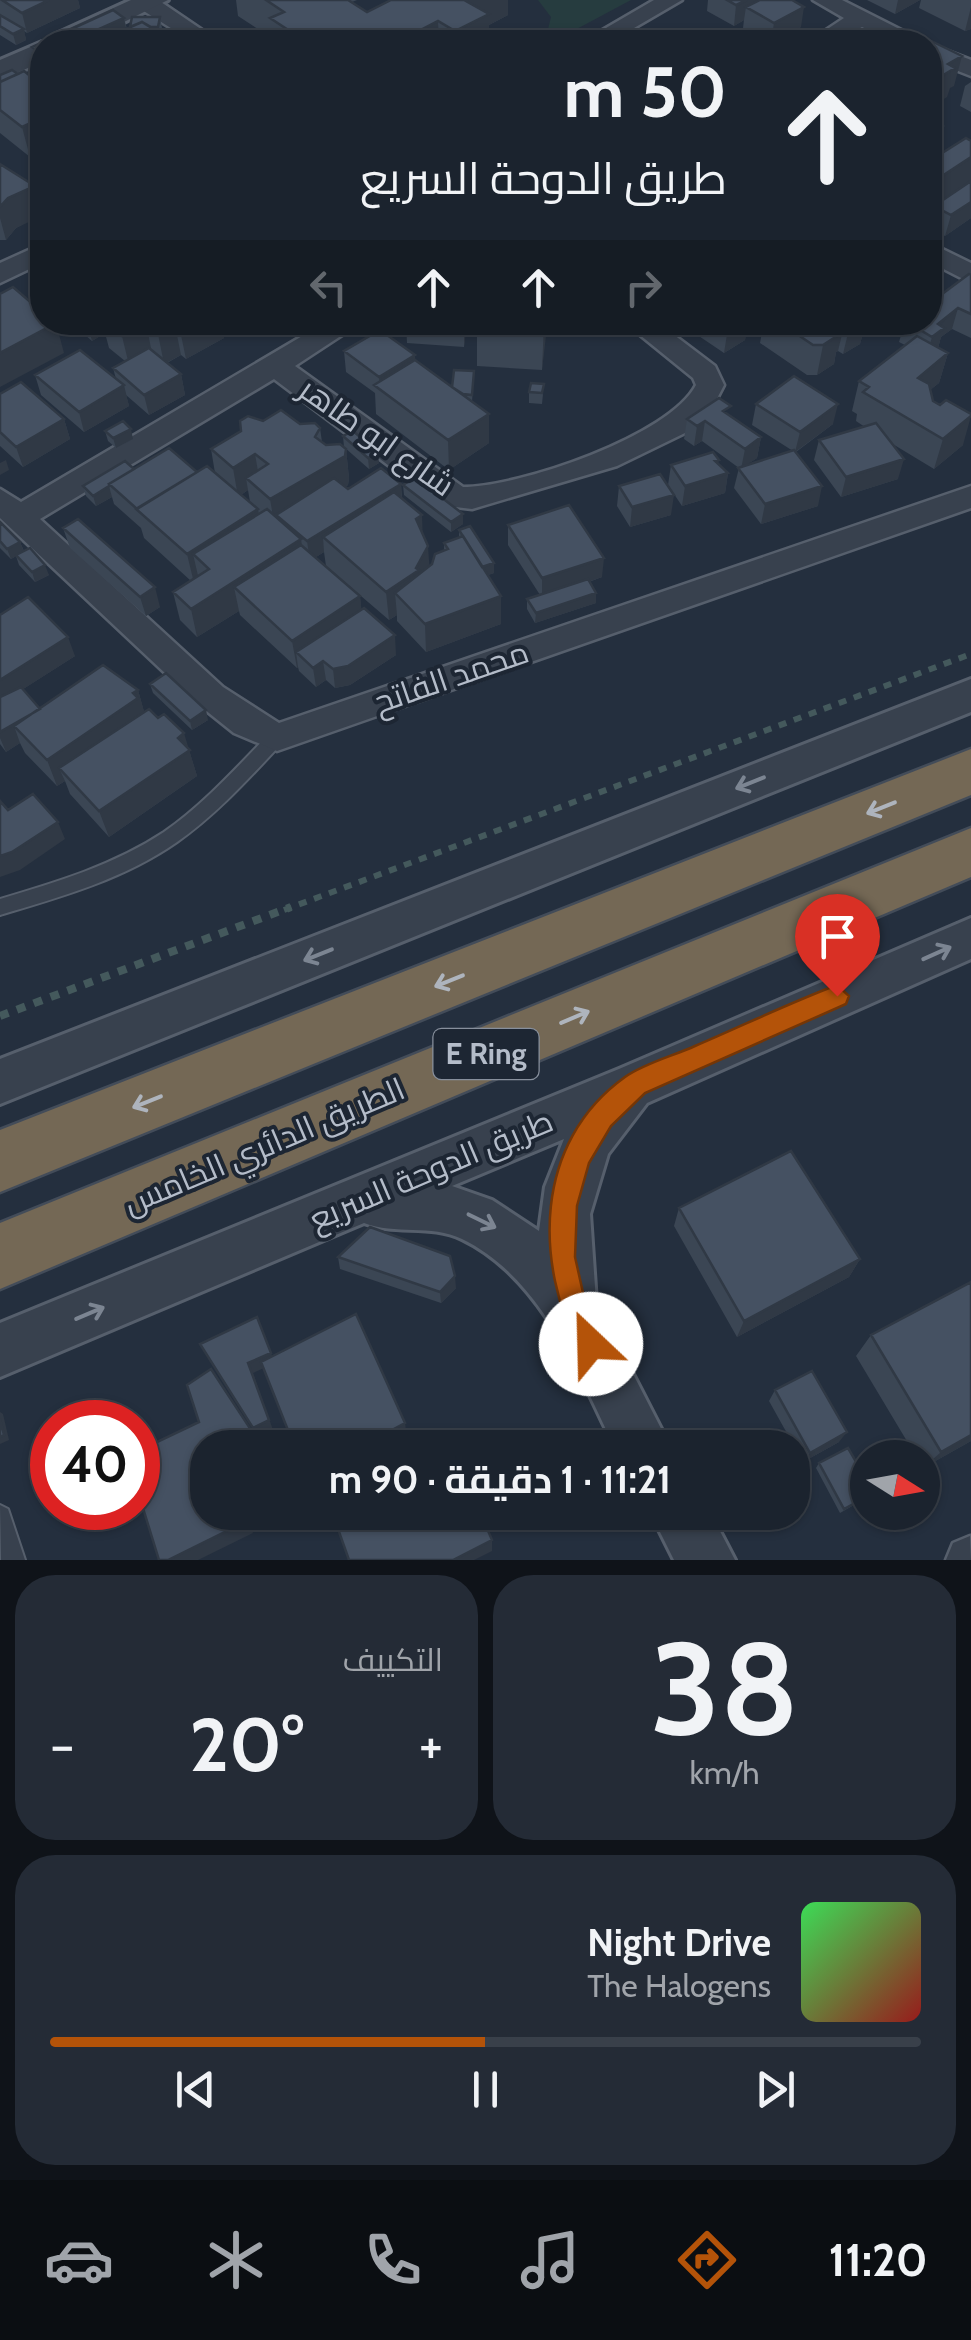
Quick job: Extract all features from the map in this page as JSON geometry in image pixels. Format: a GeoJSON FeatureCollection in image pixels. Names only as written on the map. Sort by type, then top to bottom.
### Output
{"type":"FeatureCollection","features":[{"type":"Feature","properties":{"kind":"highway","name":"E Ring"},"geometry":{"type":"LineString","coordinates":[[4,1158],[971,771]]}},
{"type":"Feature","properties":{"kind":"highway","name":"الطريق الدائري الخامس"},"geometry":{"type":"LineString","coordinates":[[0,1256],[971,852]]}},
{"type":"Feature","properties":{"kind":"street"},"geometry":{"type":"LineString","coordinates":[[616,30],[670,0]]}},
{"type":"Feature","properties":{"kind":"street"},"geometry":{"type":"LineString","coordinates":[[824,0],[886,30]]}},
{"type":"Feature","properties":{"kind":"street"},"geometry":{"type":"LineString","coordinates":[[88,30],[150,2],[191,30]]}},
{"type":"Feature","properties":{"kind":"street"},"geometry":{"type":"LineString","coordinates":[[840,30],[861,18]]}},
{"type":"Feature","properties":{"kind":"street"},"geometry":{"type":"LineString","coordinates":[[942,56],[971,69]]}},
{"type":"Feature","properties":{"kind":"street"},"geometry":{"type":"LineString","coordinates":[[0,71],[30,57]]}},
{"type":"Feature","properties":{"kind":"street"},"geometry":{"type":"LineString","coordinates":[[0,274],[30,258]]}},
{"type":"Feature","properties":{"kind":"street"},"geometry":{"type":"LineString","coordinates":[[942,258],[971,274]]}},
{"type":"Feature","properties":{"kind":"street"},"geometry":{"type":"LineString","coordinates":[[277,737],[246,723],[212,696],[10,508],[326,335]]}},
{"type":"Feature","properties":{"kind":"street","name":"شارع ابو طاهر"},"geometry":{"type":"LineString","coordinates":[[275,365],[440,488],[458,498],[472,498],[638,449],[702,405],[710,385],[705,373],[655,335]]}},
{"type":"Feature","properties":{"kind":"street","name":"محمد الفاتح"},"geometry":{"type":"LineString","coordinates":[[277,737],[971,498]]}},
{"type":"Feature","properties":{"kind":"street"},"geometry":{"type":"LineString","coordinates":[[0,1082],[971,695]]}},
{"type":"Feature","properties":{"kind":"street","name":"طريق الدوحة السريع"},"geometry":{"type":"LineString","coordinates":[[0,1350],[636,1084],[971,938]]}},
{"type":"Feature","properties":{"kind":"street"},"geometry":{"type":"LineString","coordinates":[[573,1310],[561,1257],[563,1206],[576,1158],[601,1117],[636,1084]]}},
{"type":"Feature","properties":{"kind":"street"},"geometry":{"type":"LineString","coordinates":[[354,1202],[406,1198],[456,1208],[503,1230],[542,1266],[573,1310],[635,1430]]}},
{"type":"Feature","properties":{"kind":"street"},"geometry":{"type":"LineString","coordinates":[[688,1530],[706,1560]]}},
{"type":"Feature","properties":{"kind":"lane"},"geometry":{"type":"LineString","coordinates":[[0,907],[92,877],[144,854],[209,807],[277,737]]}},
{"type":"Feature","properties":{"kind":"lane"},"geometry":{"type":"LineString","coordinates":[[0,1517],[12,1560]]}},
{"type":"Feature","properties":{"kind":"path"},"geometry":{"type":"LineString","coordinates":[[0,1016],[971,654]]}},
{"type":"Feature","properties":{"kind":"green space"},"geometry":{"type":"Polygon","coordinates":[[[538,0],[631,0],[575,30],[548,30],[551,17],[538,0]]]}},
{"type":"Feature","properties":{"kind":"building"},"geometry":{"type":"Polygon","coordinates":[[[2,0],[49,0],[22,13],[2,0]]]}},
{"type":"Feature","properties":{"kind":"building"},"geometry":{"type":"Polygon","coordinates":[[[266,0],[348,0],[367,12],[391,0],[468,0],[489,14],[457,30],[438,21],[421,30],[288,30],[270,18],[284,12],[266,0]]]}},
{"type":"Feature","properties":{"kind":"building"},"geometry":{"type":"Polygon","coordinates":[[[760,0],[792,0],[804,7],[774,23],[746,7],[760,0]]]}},
{"type":"Feature","properties":{"kind":"building"},"geometry":{"type":"Polygon","coordinates":[[[113,10],[124,18],[97,30],[69,30],[113,10]]]}},
{"type":"Feature","properties":{"kind":"building"},"geometry":{"type":"Polygon","coordinates":[[[0,15],[24,29],[13,34],[0,26],[0,15]]]}},
{"type":"Feature","properties":{"kind":"building"},"geometry":{"type":"Polygon","coordinates":[[[132,17],[160,17],[158,27],[142,22],[130,27],[132,17]]]}},
{"type":"Feature","properties":{"kind":"building"},"geometry":{"type":"Polygon","coordinates":[[[142,22],[155,30],[124,30],[142,22]]]}},
{"type":"Feature","properties":{"kind":"building"},"geometry":{"type":"Polygon","coordinates":[[[942,46],[962,56],[948,64],[955,68],[942,76],[942,46]]]}},
{"type":"Feature","properties":{"kind":"building"},"geometry":{"type":"Polygon","coordinates":[[[12,70],[18,74],[0,82],[0,75],[12,70]]]}},
{"type":"Feature","properties":{"kind":"building"},"geometry":{"type":"Polygon","coordinates":[[[24,71],[29,75],[30,123],[22,127],[0,110],[0,82],[24,71]]]}},
{"type":"Feature","properties":{"kind":"building"},"geometry":{"type":"Polygon","coordinates":[[[966,138],[971,141],[971,157],[942,176],[942,153],[966,138]]]}},
{"type":"Feature","properties":{"kind":"building"},"geometry":{"type":"Polygon","coordinates":[[[0,164],[30,183],[30,188],[8,198],[0,207],[0,164]]]}},
{"type":"Feature","properties":{"kind":"building"},"geometry":{"type":"Polygon","coordinates":[[[971,181],[971,202],[951,215],[942,210],[942,201],[971,181]]]}},
{"type":"Feature","properties":{"kind":"building"},"geometry":{"type":"Polygon","coordinates":[[[971,275],[971,314],[958,308],[942,321],[942,294],[971,275]]]}},
{"type":"Feature","properties":{"kind":"building"},"geometry":{"type":"Polygon","coordinates":[[[13,287],[30,302],[30,335],[34,335],[0,353],[0,294],[13,287]]]}},
{"type":"Feature","properties":{"kind":"building"},"geometry":{"type":"Polygon","coordinates":[[[371,335],[387,335],[415,355],[379,377],[344,351],[371,335]]]}},
{"type":"Feature","properties":{"kind":"building"},"geometry":{"type":"Polygon","coordinates":[[[798,335],[838,335],[823,345],[813,345],[798,335]]]}},
{"type":"Feature","properties":{"kind":"building"},"geometry":{"type":"Polygon","coordinates":[[[917,336],[948,353],[918,378],[929,384],[933,401],[940,405],[946,400],[971,414],[943,439],[863,392],[869,387],[859,381],[917,336]]]}},
{"type":"Feature","properties":{"kind":"building"},"geometry":{"type":"Polygon","coordinates":[[[149,348],[181,374],[144,395],[113,368],[149,348]]]}},
{"type":"Feature","properties":{"kind":"building"},"geometry":{"type":"Polygon","coordinates":[[[80,350],[124,385],[79,412],[35,375],[80,350]]]}},
{"type":"Feature","properties":{"kind":"building"},"geometry":{"type":"Polygon","coordinates":[[[415,360],[489,414],[448,440],[374,385],[415,360]]]}},
{"type":"Feature","properties":{"kind":"building"},"geometry":{"type":"Polygon","coordinates":[[[454,370],[474,371],[472,395],[452,387],[454,370]]]}},
{"type":"Feature","properties":{"kind":"building"},"geometry":{"type":"Polygon","coordinates":[[[794,376],[838,404],[800,432],[756,404],[794,376]]]}},
{"type":"Feature","properties":{"kind":"building"},"geometry":{"type":"Polygon","coordinates":[[[21,382],[64,419],[16,447],[0,432],[0,394],[21,382]]]}},
{"type":"Feature","properties":{"kind":"building"},"geometry":{"type":"Polygon","coordinates":[[[531,383],[544,384],[542,393],[529,392],[531,383]]]}},
{"type":"Feature","properties":{"kind":"building"},"geometry":{"type":"Polygon","coordinates":[[[719,398],[731,406],[723,411],[761,437],[745,449],[705,421],[697,426],[687,419],[719,398]]]}},
{"type":"Feature","properties":{"kind":"building"},"geometry":{"type":"Polygon","coordinates":[[[281,410],[300,424],[315,423],[320,428],[315,437],[326,445],[340,444],[346,449],[345,456],[270,499],[246,478],[268,464],[255,454],[233,468],[211,449],[241,431],[240,421],[248,416],[263,421],[281,410]]]}},
{"type":"Feature","properties":{"kind":"building"},"geometry":{"type":"Polygon","coordinates":[[[123,421],[131,429],[113,438],[105,431],[123,421]]]}},
{"type":"Feature","properties":{"kind":"building"},"geometry":{"type":"Polygon","coordinates":[[[876,423],[904,459],[846,477],[819,440],[876,423]]]}},
{"type":"Feature","properties":{"kind":"building"},"geometry":{"type":"Polygon","coordinates":[[[353,431],[378,452],[368,458],[343,436],[353,431]]]}},
{"type":"Feature","properties":{"kind":"building"},"geometry":{"type":"Polygon","coordinates":[[[169,448],[197,472],[137,509],[109,484],[169,448]]]}},
{"type":"Feature","properties":{"kind":"building"},"geometry":{"type":"Polygon","coordinates":[[[794,450],[822,486],[765,504],[738,468],[794,450]]]}},
{"type":"Feature","properties":{"kind":"building"},"geometry":{"type":"Polygon","coordinates":[[[713,452],[719,460],[715,461],[728,473],[685,486],[671,465],[713,452]]]}},
{"type":"Feature","properties":{"kind":"building"},"geometry":{"type":"Polygon","coordinates":[[[125,461],[134,469],[93,496],[83,486],[125,461]]]}},
{"type":"Feature","properties":{"kind":"building"},"geometry":{"type":"Polygon","coordinates":[[[207,466],[258,509],[187,554],[136,509],[207,466]]]}},
{"type":"Feature","properties":{"kind":"building"},"geometry":{"type":"Polygon","coordinates":[[[381,468],[401,484],[307,541],[276,515],[334,478],[348,489],[381,468]]]}},
{"type":"Feature","properties":{"kind":"building"},"geometry":{"type":"Polygon","coordinates":[[[660,474],[674,495],[632,507],[619,486],[660,474]]]}},
{"type":"Feature","properties":{"kind":"building"},"geometry":{"type":"Polygon","coordinates":[[[415,477],[463,514],[451,522],[403,485],[415,477]]]}},
{"type":"Feature","properties":{"kind":"building"},"geometry":{"type":"Polygon","coordinates":[[[394,492],[422,515],[416,519],[428,546],[416,568],[419,570],[386,592],[323,537],[394,492]]]}},
{"type":"Feature","properties":{"kind":"building"},"geometry":{"type":"Polygon","coordinates":[[[569,505],[604,558],[542,578],[508,525],[569,505]]]}},
{"type":"Feature","properties":{"kind":"building"},"geometry":{"type":"Polygon","coordinates":[[[267,509],[301,539],[191,609],[173,592],[209,569],[193,554],[267,509]]]}},
{"type":"Feature","properties":{"kind":"building"},"geometry":{"type":"Polygon","coordinates":[[[78,519],[155,587],[140,597],[63,528],[78,519]]]}},
{"type":"Feature","properties":{"kind":"building"},"geometry":{"type":"Polygon","coordinates":[[[0,522],[20,542],[7,549],[0,541],[0,522]]]}},
{"type":"Feature","properties":{"kind":"building"},"geometry":{"type":"Polygon","coordinates":[[[470,526],[494,563],[482,567],[459,530],[470,526]]]}},
{"type":"Feature","properties":{"kind":"building"},"geometry":{"type":"Polygon","coordinates":[[[463,536],[501,596],[425,624],[395,593],[432,564],[435,554],[448,549],[444,543],[463,536]]]}},
{"type":"Feature","properties":{"kind":"building"},"geometry":{"type":"Polygon","coordinates":[[[301,545],[360,596],[292,641],[234,587],[301,545]]]}},
{"type":"Feature","properties":{"kind":"building"},"geometry":{"type":"Polygon","coordinates":[[[30,548],[45,565],[32,572],[16,555],[30,548]]]}},
{"type":"Feature","properties":{"kind":"building"},"geometry":{"type":"Polygon","coordinates":[[[588,579],[596,593],[536,613],[527,599],[588,579]]]}},
{"type":"Feature","properties":{"kind":"building"},"geometry":{"type":"Polygon","coordinates":[[[28,597],[68,637],[0,680],[0,615],[28,597]]]}},
{"type":"Feature","properties":{"kind":"building"},"geometry":{"type":"Polygon","coordinates":[[[364,608],[395,635],[348,666],[333,669],[323,661],[313,668],[296,652],[364,608]]]}},
{"type":"Feature","properties":{"kind":"building"},"geometry":{"type":"Polygon","coordinates":[[[103,665],[138,690],[133,693],[138,698],[47,760],[14,726],[103,665]]]}},
{"type":"Feature","properties":{"kind":"building"},"geometry":{"type":"Polygon","coordinates":[[[166,673],[206,710],[190,721],[150,684],[166,673]]]}},
{"type":"Feature","properties":{"kind":"building"},"geometry":{"type":"Polygon","coordinates":[[[21,687],[40,709],[0,732],[0,697],[21,687]]]}},
{"type":"Feature","properties":{"kind":"building"},"geometry":{"type":"Polygon","coordinates":[[[149,709],[158,718],[164,714],[184,733],[178,738],[190,750],[99,811],[59,768],[149,709]]]}},
{"type":"Feature","properties":{"kind":"building"},"geometry":{"type":"Polygon","coordinates":[[[33,794],[58,822],[0,856],[0,801],[8,810],[33,794]]]}},
{"type":"Feature","properties":{"kind":"building"},"geometry":{"type":"Polygon","coordinates":[[[791,1151],[860,1259],[744,1321],[679,1208],[791,1151]]]}},
{"type":"Feature","properties":{"kind":"building"},"geometry":{"type":"Polygon","coordinates":[[[370,1227],[450,1256],[455,1276],[440,1292],[338,1257],[370,1227]]]}},
{"type":"Feature","properties":{"kind":"building"},"geometry":{"type":"Polygon","coordinates":[[[971,1282],[971,1435],[941,1452],[940,1440],[934,1440],[871,1335],[971,1282]]]}},
{"type":"Feature","properties":{"kind":"building"},"geometry":{"type":"Polygon","coordinates":[[[356,1314],[405,1423],[392,1430],[288,1430],[261,1362],[356,1314]]]}},
{"type":"Feature","properties":{"kind":"building"},"geometry":{"type":"Polygon","coordinates":[[[257,1317],[271,1353],[248,1363],[269,1420],[253,1428],[200,1344],[257,1317]]]}},
{"type":"Feature","properties":{"kind":"building"},"geometry":{"type":"Polygon","coordinates":[[[211,1369],[251,1430],[190,1430],[190,1530],[229,1530],[168,1560],[159,1560],[150,1530],[160,1530],[160,1441],[199,1422],[187,1385],[211,1369]]]}},
{"type":"Feature","properties":{"kind":"building"},"geometry":{"type":"Polygon","coordinates":[[[812,1371],[847,1432],[810,1453],[810,1430],[797,1430],[775,1390],[812,1371]]]}},
{"type":"Feature","properties":{"kind":"building"},"geometry":{"type":"Polygon","coordinates":[[[848,1448],[850,1506],[844,1509],[819,1463],[848,1448]]]}},
{"type":"Feature","properties":{"kind":"building"},"geometry":{"type":"Polygon","coordinates":[[[338,1530],[488,1530],[492,1540],[453,1560],[349,1560],[338,1530]]]}},
{"type":"Feature","properties":{"kind":"route"},"geometry":{"type":"LineString","coordinates":[[591,1344],[573,1310],[561,1257],[563,1206],[576,1158],[601,1117],[636,1084],[837,996]]}}]}
